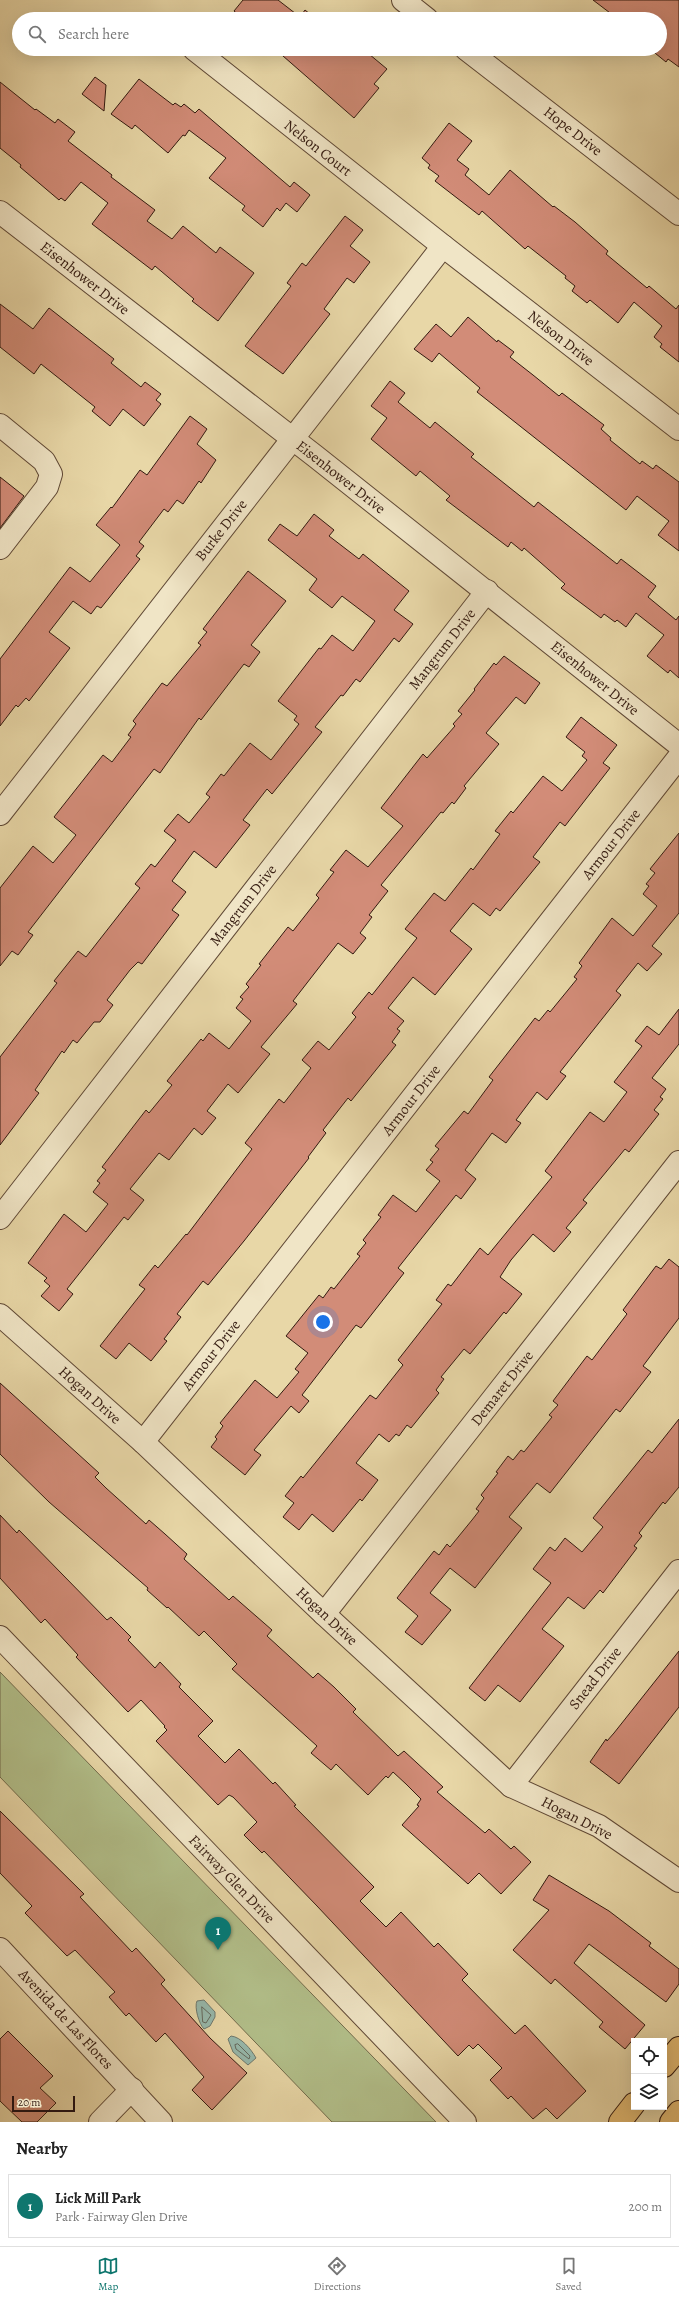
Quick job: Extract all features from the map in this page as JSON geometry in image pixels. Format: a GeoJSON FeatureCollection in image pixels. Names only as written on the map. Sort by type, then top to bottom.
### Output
{"type":"FeatureCollection","features":[{"type":"Feature","properties":{"kind":"main road"},"geometry":{"type":"LineString","coordinates":[[667,2062],[679,2048]]}},
{"type":"Feature","properties":{"kind":"main road"},"geometry":{"type":"LineString","coordinates":[[620,2122],[631,2108]]}},
{"type":"Feature","properties":{"kind":"main road"},"geometry":{"type":"LineString","coordinates":[[671,2122],[679,2112]]}},
{"type":"Feature","properties":{"kind":"street"},"geometry":{"type":"LineString","coordinates":[[402,0],[418,12]]}},
{"type":"Feature","properties":{"kind":"street","name":"Nelson Court"},"geometry":{"type":"LineString","coordinates":[[203,56],[443,246]]}},
{"type":"Feature","properties":{"kind":"street","name":"Hope Drive"},"geometry":{"type":"LineString","coordinates":[[475,56],[679,214]]}},
{"type":"Feature","properties":{"kind":"street","name":"Eisenhower Drive"},"geometry":{"type":"LineString","coordinates":[[0,212],[293,439],[679,745]]}},
{"type":"Feature","properties":{"kind":"street","name":"Nelson Drive"},"geometry":{"type":"LineString","coordinates":[[443,246],[679,429]]}},
{"type":"Feature","properties":{"kind":"street","name":"Burke Drive"},"geometry":{"type":"LineString","coordinates":[[0,814],[443,246]]}},
{"type":"Feature","properties":{"kind":"street"},"geometry":{"type":"LineString","coordinates":[[0,425],[44,461],[50,474],[47,488],[0,548]]}},
{"type":"Feature","properties":{"kind":"street","name":"Mangrum Drive"},"geometry":{"type":"LineString","coordinates":[[0,1218],[486,591]]}},
{"type":"Feature","properties":{"kind":"street","name":"Armour Drive"},"geometry":{"type":"LineString","coordinates":[[143,1442],[679,757]]}},
{"type":"Feature","properties":{"kind":"street","name":"Demaret Drive"},"geometry":{"type":"LineString","coordinates":[[324,1614],[679,1162]]}},
{"type":"Feature","properties":{"kind":"street","name":"Hogan Drive"},"geometry":{"type":"LineString","coordinates":[[0,1315],[143,1442],[324,1614],[511,1786],[599,1826],[679,1881]]}},
{"type":"Feature","properties":{"kind":"street","name":"Snead Drive"},"geometry":{"type":"LineString","coordinates":[[511,1786],[679,1571]]}},
{"type":"Feature","properties":{"kind":"street","name":"Fairway Glen Drive"},"geometry":{"type":"LineString","coordinates":[[0,1637],[465,2122]]}},
{"type":"Feature","properties":{"kind":"street","name":"Avenida de Las Flores"},"geometry":{"type":"LineString","coordinates":[[0,1949],[132,2089],[161,2122]]}},
{"type":"Feature","properties":{"kind":"street"},"geometry":{"type":"LineString","coordinates":[[100,2122],[132,2089]]}},
{"type":"Feature","properties":{"kind":"green space"},"geometry":{"type":"Polygon","coordinates":[[[0,1672],[436,2122],[332,2122],[0,1777],[0,1672]]]}},
{"type":"Feature","properties":{"kind":"water"},"geometry":{"type":"Polygon","coordinates":[[[204,2000],[215,2012],[215,2017],[210,2026],[204,2029],[199,2020],[196,2004],[197,2001],[204,2000]]]}},
{"type":"Feature","properties":{"kind":"water"},"geometry":{"type":"Polygon","coordinates":[[[231,2036],[245,2044],[256,2058],[248,2065],[233,2052],[228,2039],[231,2036]]]}},
{"type":"Feature","properties":{"kind":"building"},"geometry":{"type":"Polygon","coordinates":[[[243,0],[278,0],[294,12],[235,12],[234,11],[243,0]]]}},
{"type":"Feature","properties":{"kind":"building"},"geometry":{"type":"Polygon","coordinates":[[[593,0],[679,0],[679,67],[668,59],[666,62],[659,56],[667,56],[667,12],[609,12],[593,0]]]}},
{"type":"Feature","properties":{"kind":"building"},"geometry":{"type":"Polygon","coordinates":[[[283,56],[371,56],[387,69],[374,84],[379,88],[354,118],[283,56]]]}},
{"type":"Feature","properties":{"kind":"building"},"geometry":{"type":"Polygon","coordinates":[[[95,77],[106,85],[104,111],[82,94],[95,77]]]}},
{"type":"Feature","properties":{"kind":"building"},"geometry":{"type":"Polygon","coordinates":[[[139,79],[173,105],[175,103],[181,107],[184,104],[195,113],[199,109],[290,187],[294,182],[310,195],[297,212],[286,203],[280,211],[277,208],[263,227],[242,210],[245,206],[209,178],[226,158],[189,130],[168,153],[135,125],[132,129],[111,114],[139,79]]]}},
{"type":"Feature","properties":{"kind":"building"},"geometry":{"type":"Polygon","coordinates":[[[0,82],[35,110],[36,109],[55,123],[58,119],[75,132],[68,141],[112,175],[111,177],[155,210],[147,221],[172,239],[183,226],[216,253],[220,247],[254,273],[218,321],[192,301],[194,299],[155,266],[152,270],[92,224],[108,203],[81,182],[65,201],[61,198],[59,200],[0,148],[0,82]]]}},
{"type":"Feature","properties":{"kind":"building"},"geometry":{"type":"Polygon","coordinates":[[[449,123],[472,141],[457,160],[469,169],[465,175],[489,195],[510,170],[553,207],[554,206],[575,222],[608,251],[606,254],[647,288],[649,286],[676,309],[679,305],[679,362],[660,347],[662,344],[654,337],[662,326],[634,302],[618,323],[590,300],[587,303],[572,291],[575,286],[565,278],[566,276],[528,246],[525,249],[482,211],[479,215],[435,181],[439,176],[428,168],[430,165],[422,158],[449,123]]]}},
{"type":"Feature","properties":{"kind":"building"},"geometry":{"type":"Polygon","coordinates":[[[345,216],[363,230],[350,246],[370,262],[354,283],[347,278],[324,309],[330,314],[283,374],[245,346],[291,286],[287,283],[302,263],[306,266],[345,216]]]}},
{"type":"Feature","properties":{"kind":"building"},"geometry":{"type":"Polygon","coordinates":[[[0,304],[33,329],[49,308],[114,359],[111,363],[141,387],[145,382],[161,394],[156,400],[161,404],[144,426],[123,409],[110,426],[92,411],[95,407],[41,364],[34,374],[0,347],[0,304]]]}},
{"type":"Feature","properties":{"kind":"building"},"geometry":{"type":"Polygon","coordinates":[[[468,317],[497,342],[498,340],[514,352],[510,357],[559,396],[562,393],[604,425],[601,429],[611,438],[610,440],[640,464],[642,461],[653,469],[656,465],[679,482],[679,551],[658,535],[669,521],[637,496],[626,510],[477,392],[480,388],[439,353],[432,362],[414,349],[436,324],[451,337],[468,317]]]}},
{"type":"Feature","properties":{"kind":"building"},"geometry":{"type":"Polygon","coordinates":[[[390,381],[405,393],[398,402],[430,428],[435,422],[474,454],[471,457],[534,507],[538,502],[617,564],[621,559],[656,586],[648,597],[676,620],[679,616],[679,678],[670,670],[668,673],[647,656],[664,635],[636,613],[626,627],[617,620],[615,622],[604,614],[601,618],[561,588],[565,584],[524,548],[522,551],[511,542],[508,547],[446,500],[450,496],[420,471],[416,476],[371,439],[387,418],[371,406],[390,381]]]}},
{"type":"Feature","properties":{"kind":"building"},"geometry":{"type":"Polygon","coordinates":[[[190,416],[207,429],[197,444],[216,460],[201,483],[199,481],[183,504],[177,500],[168,512],[164,509],[139,542],[144,546],[136,556],[140,559],[101,608],[97,606],[91,614],[73,601],[49,632],[70,648],[29,701],[26,698],[18,707],[16,705],[0,726],[0,659],[70,567],[90,582],[120,545],[96,525],[111,507],[112,508],[140,470],[147,475],[190,416]]]}},
{"type":"Feature","properties":{"kind":"building"},"geometry":{"type":"Polygon","coordinates":[[[0,477],[24,496],[0,528],[0,477]]]}},
{"type":"Feature","properties":{"kind":"building"},"geometry":{"type":"Polygon","coordinates":[[[314,514],[334,530],[329,536],[359,559],[363,554],[409,591],[394,610],[413,624],[399,642],[394,638],[360,682],[356,679],[315,727],[322,732],[272,794],[267,789],[243,820],[250,825],[216,868],[194,851],[172,881],[186,892],[172,910],[179,915],[142,964],[138,962],[130,970],[107,1000],[113,1005],[100,1022],[94,1022],[77,1043],[73,1040],[64,1053],[62,1051],[35,1090],[39,1093],[0,1145],[0,1057],[57,983],[54,981],[78,951],[86,957],[140,888],[135,884],[151,864],[155,867],[176,840],[164,831],[178,814],[189,823],[210,797],[206,794],[221,774],[224,776],[250,743],[271,760],[299,724],[294,720],[297,716],[278,701],[319,648],[321,649],[332,635],[353,651],[375,621],[342,596],[332,608],[309,590],[317,579],[268,540],[280,524],[297,536],[314,514]]]}},
{"type":"Feature","properties":{"kind":"building"},"geometry":{"type":"Polygon","coordinates":[[[248,571],[286,601],[251,645],[260,652],[249,667],[244,664],[201,720],[199,718],[160,773],[154,769],[28,932],[33,935],[18,955],[12,951],[0,966],[0,888],[33,846],[53,863],[76,835],[54,817],[103,755],[112,762],[131,737],[128,735],[136,724],[133,721],[162,683],[167,686],[201,645],[198,643],[207,632],[203,629],[248,571]]]}},
{"type":"Feature","properties":{"kind":"building"},"geometry":{"type":"Polygon","coordinates":[[[504,656],[540,683],[525,704],[516,697],[486,733],[499,744],[464,786],[466,788],[454,804],[452,802],[443,813],[441,812],[381,885],[388,891],[369,915],[372,917],[360,933],[366,938],[353,954],[338,943],[293,1001],[297,1004],[261,1047],[270,1054],[238,1093],[228,1084],[207,1111],[216,1118],[202,1135],[194,1128],[169,1160],[159,1153],[130,1189],[144,1200],[128,1220],[124,1217],[67,1289],[73,1294],[59,1311],[41,1296],[50,1286],[44,1281],[47,1278],[28,1263],[64,1214],[86,1232],[108,1204],[93,1192],[100,1183],[97,1181],[106,1170],[102,1167],[146,1110],[149,1113],[172,1085],[167,1081],[201,1039],[203,1041],[209,1033],[229,1049],[251,1021],[236,1008],[243,999],[240,997],[249,987],[246,984],[261,965],[259,964],[288,927],[293,931],[319,898],[316,895],[334,872],[330,870],[346,850],[368,867],[403,826],[381,808],[423,754],[427,758],[455,726],[453,724],[462,714],[458,711],[494,663],[496,665],[504,656]]]}},
{"type":"Feature","properties":{"kind":"building"},"geometry":{"type":"Polygon","coordinates":[[[581,717],[617,745],[603,763],[610,768],[565,826],[560,822],[533,857],[540,862],[500,911],[496,908],[490,916],[473,903],[450,931],[472,949],[435,995],[413,977],[388,1008],[404,1021],[397,1029],[400,1031],[392,1042],[396,1045],[351,1101],[348,1098],[323,1130],[326,1133],[308,1157],[309,1158],[244,1241],[208,1285],[203,1281],[177,1314],[181,1317],[164,1339],[167,1341],[151,1361],[129,1343],[116,1359],[100,1346],[145,1289],[139,1285],[155,1265],[158,1268],[186,1234],[187,1235],[252,1149],[245,1143],[279,1099],[284,1103],[311,1068],[302,1060],[318,1041],[329,1050],[356,1017],[352,1013],[369,992],[372,995],[417,938],[405,929],[434,893],[445,901],[471,868],[473,870],[500,834],[495,831],[511,811],[513,813],[543,776],[562,791],[587,760],[582,756],[585,752],[566,737],[581,717]]]}},
{"type":"Feature","properties":{"kind":"building"},"geometry":{"type":"Polygon","coordinates":[[[679,833],[679,913],[652,946],[662,954],[647,971],[638,963],[616,991],[621,995],[560,1072],[566,1076],[547,1100],[537,1092],[516,1120],[521,1123],[506,1143],[492,1133],[465,1170],[476,1179],[461,1199],[456,1195],[398,1268],[404,1273],[361,1328],[356,1325],[302,1395],[309,1401],[299,1413],[291,1406],[254,1450],[261,1455],[245,1475],[211,1447],[217,1439],[215,1437],[223,1426],[220,1423],[255,1380],[277,1398],[299,1372],[295,1369],[308,1353],[286,1336],[319,1295],[323,1298],[331,1287],[334,1289],[360,1256],[357,1254],[366,1243],[363,1240],[381,1217],[378,1215],[393,1195],[416,1212],[440,1181],[426,1170],[433,1162],[430,1160],[439,1149],[435,1146],[464,1111],[468,1114],[493,1080],[489,1077],[535,1018],[539,1021],[548,1010],[550,1012],[577,979],[574,977],[582,966],[579,963],[612,918],[633,936],[657,906],[643,894],[649,886],[646,884],[655,873],[650,869],[679,833]]]}},
{"type":"Feature","properties":{"kind":"building"},"geometry":{"type":"Polygon","coordinates":[[[679,1009],[679,1044],[652,1078],[666,1089],[660,1097],[663,1099],[654,1110],[659,1114],[629,1152],[625,1149],[583,1200],[587,1203],[566,1228],[571,1232],[554,1252],[533,1234],[511,1260],[500,1277],[522,1294],[506,1314],[504,1312],[470,1354],[464,1349],[441,1377],[444,1379],[436,1390],[439,1393],[411,1428],[407,1425],[399,1436],[396,1434],[389,1442],[379,1434],[356,1463],[378,1480],[362,1501],[360,1499],[333,1532],[312,1514],[299,1530],[283,1517],[294,1503],[285,1496],[301,1476],[303,1478],[370,1395],[376,1399],[403,1365],[398,1360],[442,1304],[436,1300],[448,1284],[451,1286],[480,1248],[488,1255],[552,1177],[545,1171],[590,1112],[604,1122],[627,1092],[614,1082],[642,1046],[635,1041],[647,1026],[659,1035],[679,1009]]]}},
{"type":"Feature","properties":{"kind":"building"},"geometry":{"type":"Polygon","coordinates":[[[669,1259],[679,1267],[679,1318],[643,1366],[651,1372],[620,1412],[616,1409],[550,1493],[537,1483],[509,1517],[522,1528],[475,1588],[450,1568],[430,1593],[451,1610],[422,1645],[405,1632],[418,1616],[397,1598],[434,1551],[439,1555],[447,1544],[450,1547],[472,1520],[479,1511],[476,1509],[484,1498],[481,1495],[498,1473],[496,1472],[508,1456],[513,1460],[521,1450],[524,1452],[552,1417],[549,1415],[558,1405],[553,1401],[587,1356],[592,1360],[627,1314],[623,1310],[656,1266],[661,1269],[669,1259]]]}},
{"type":"Feature","properties":{"kind":"building"},"geometry":{"type":"Polygon","coordinates":[[[0,1383],[99,1473],[95,1477],[106,1488],[146,1524],[149,1520],[187,1554],[184,1559],[229,1600],[233,1596],[272,1630],[267,1636],[313,1678],[318,1673],[334,1687],[356,1709],[353,1712],[398,1756],[404,1751],[443,1787],[437,1792],[485,1833],[489,1829],[511,1849],[514,1846],[531,1862],[501,1894],[479,1873],[468,1884],[402,1825],[419,1806],[417,1805],[421,1799],[393,1772],[388,1778],[386,1776],[368,1795],[336,1764],[331,1770],[311,1753],[317,1746],[232,1669],[237,1664],[204,1631],[199,1636],[147,1590],[148,1588],[49,1502],[0,1454],[0,1383]]]}},
{"type":"Feature","properties":{"kind":"building"},"geometry":{"type":"Polygon","coordinates":[[[679,1419],[679,1487],[665,1504],[663,1502],[639,1533],[642,1536],[634,1546],[637,1548],[603,1593],[600,1590],[584,1609],[568,1597],[542,1629],[564,1646],[520,1702],[498,1685],[485,1701],[469,1688],[551,1583],[533,1569],[550,1547],[555,1551],[565,1538],[582,1552],[603,1527],[593,1518],[648,1450],[652,1453],[679,1419]]]}},
{"type":"Feature","properties":{"kind":"building"},"geometry":{"type":"Polygon","coordinates":[[[0,1515],[17,1533],[19,1530],[107,1620],[111,1617],[131,1637],[128,1640],[155,1668],[160,1662],[181,1684],[179,1687],[213,1721],[198,1736],[225,1763],[239,1749],[273,1784],[275,1782],[296,1805],[294,1806],[374,1887],[360,1901],[386,1927],[401,1912],[434,1947],[438,1943],[468,1974],[462,1980],[515,2034],[525,2025],[586,2091],[557,2119],[546,2108],[533,2119],[511,2096],[508,2099],[490,2080],[502,2068],[478,2044],[473,2049],[469,2045],[458,2056],[264,1851],[262,1853],[244,1835],[257,1822],[233,1797],[229,1795],[218,1805],[156,1741],[167,1730],[141,1700],[128,1712],[76,1657],[78,1655],[45,1619],[41,1623],[0,1578],[0,1515]]]}},
{"type":"Feature","properties":{"kind":"building"},"geometry":{"type":"Polygon","coordinates":[[[679,1651],[679,1707],[619,1784],[590,1762],[606,1739],[607,1741],[614,1733],[679,1651]]]}},
{"type":"Feature","properties":{"kind":"building"},"geometry":{"type":"Polygon","coordinates":[[[0,1811],[84,1894],[80,1897],[132,1952],[136,1948],[165,1980],[161,1984],[210,2038],[247,2073],[212,2110],[192,2090],[204,2077],[165,2033],[156,2042],[129,2013],[126,2016],[109,1997],[115,1992],[75,1950],[67,1956],[25,1913],[32,1906],[0,1873],[0,1811]]]}},
{"type":"Feature","properties":{"kind":"building"},"geometry":{"type":"Polygon","coordinates":[[[549,1875],[609,1911],[651,1943],[649,1946],[679,1969],[679,1984],[666,2002],[589,1944],[574,1963],[645,2025],[634,2038],[631,2038],[631,2042],[625,2049],[599,2027],[603,2022],[555,1979],[551,1984],[513,1950],[549,1910],[533,1900],[549,1875]]]}},
{"type":"Feature","properties":{"kind":"building"},"geometry":{"type":"Polygon","coordinates":[[[8,2031],[53,2076],[40,2088],[56,2103],[37,2122],[22,2122],[0,2101],[0,2039],[8,2031]]]}},
{"type":"Feature","properties":{"kind":"place","name":"Lick Mill Park"},"geometry":{"type":"Point","coordinates":[218,1950]}}]}
